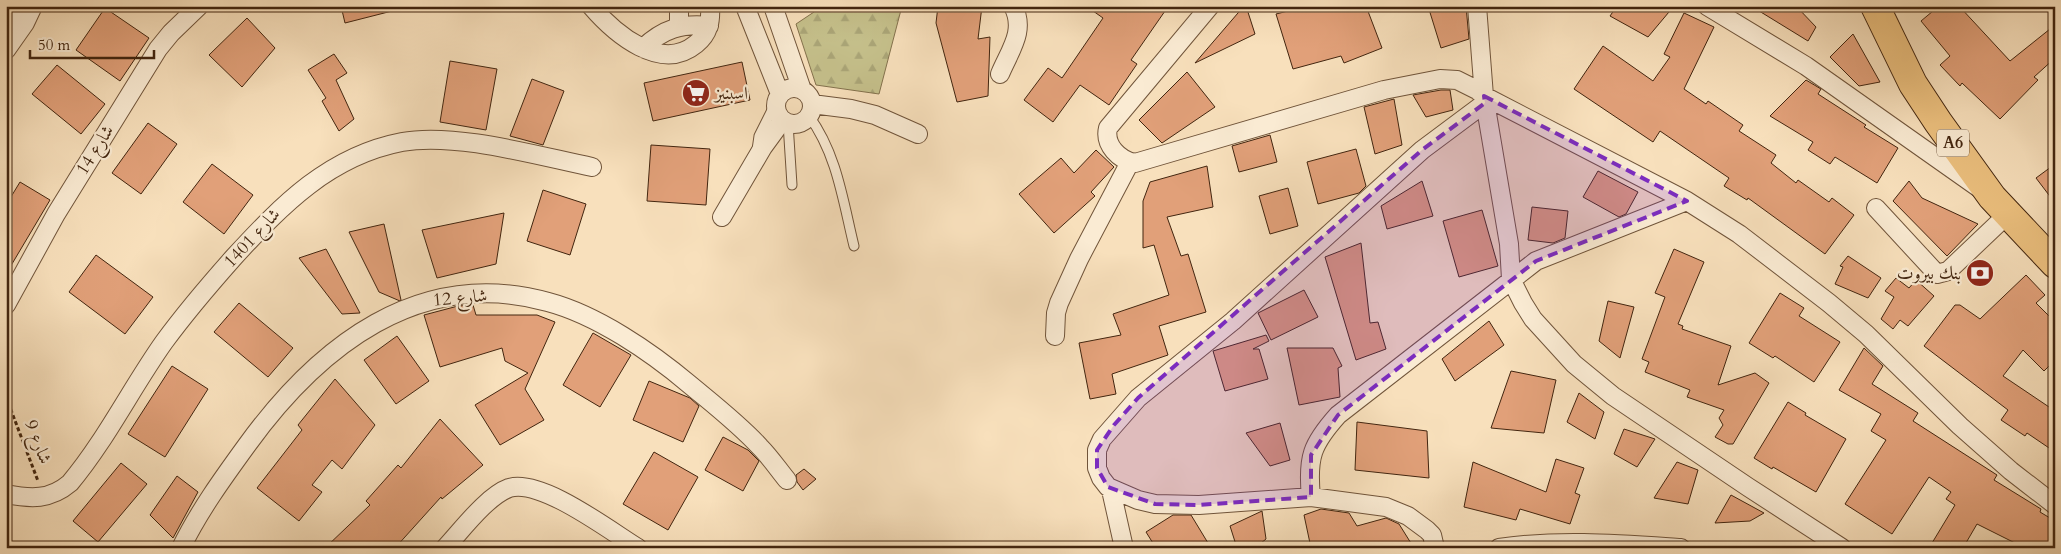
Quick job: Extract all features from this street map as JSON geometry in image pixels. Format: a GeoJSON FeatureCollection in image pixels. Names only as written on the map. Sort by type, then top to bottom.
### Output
{"type":"FeatureCollection","features":[{"type":"Feature","properties":{"kind":"highway","name":"A6"},"geometry":{"type":"LineString","coordinates":[[1875,6],[1913,84],[2000,206],[2055,264]]}},
{"type":"Feature","properties":{"kind":"street"},"geometry":{"type":"LineString","coordinates":[[6,23],[17,6]]}},
{"type":"Feature","properties":{"kind":"street"},"geometry":{"type":"LineString","coordinates":[[6,50],[25,24],[33,6]]}},
{"type":"Feature","properties":{"kind":"street","name":"شارع 14"},"geometry":{"type":"LineString","coordinates":[[6,305],[56,214],[158,49],[171,33],[199,6]]}},
{"type":"Feature","properties":{"kind":"street"},"geometry":{"type":"LineString","coordinates":[[591,6],[609,25],[643,48],[658,54],[674,55],[689,50],[701,40],[709,26],[710,6]]}},
{"type":"Feature","properties":{"kind":"street"},"geometry":{"type":"LineString","coordinates":[[679,6],[680,26]]}},
{"type":"Feature","properties":{"kind":"street"},"geometry":{"type":"LineString","coordinates":[[745,6],[781,111],[800,124],[808,103],[773,6]]}},
{"type":"Feature","properties":{"kind":"street"},"geometry":{"type":"LineString","coordinates":[[1000,74],[1019,30],[1018,17],[1012,6]]}},
{"type":"Feature","properties":{"kind":"street"},"geometry":{"type":"LineString","coordinates":[[1210,6],[1108,128],[1107,138],[1111,148],[1120,157],[1134,163],[1384,90],[1440,79],[1457,80],[1477,90],[1485,100],[1687,201],[1739,234],[1829,303],[1900,366],[1960,426],[2011,471],[2055,505]]}},
{"type":"Feature","properties":{"kind":"street"},"geometry":{"type":"LineString","coordinates":[[1477,6],[1485,100],[1509,244],[1511,279],[1533,319],[1574,364],[1613,396],[1842,548]]}},
{"type":"Feature","properties":{"kind":"street"},"geometry":{"type":"LineString","coordinates":[[1707,6],[1806,66],[2000,206],[1948,271],[1937,274],[1876,208]]}},
{"type":"Feature","properties":{"kind":"street"},"geometry":{"type":"LineString","coordinates":[[643,48],[653,38],[680,26],[709,26]]}},
{"type":"Feature","properties":{"kind":"street"},"geometry":{"type":"LineString","coordinates":[[722,217],[781,111],[788,89],[808,103],[851,109],[875,115],[918,134]]}},
{"type":"Feature","properties":{"kind":"street"},"geometry":{"type":"LineString","coordinates":[[1124,548],[1111,490],[1101,478],[1097,468],[1097,450],[1102,438],[1138,398],[1233,321],[1422,150],[1485,100]]}},
{"type":"Feature","properties":{"kind":"street","name":"شارع 1401"},"geometry":{"type":"LineString","coordinates":[[44,497],[60,491],[78,474],[164,342],[204,291],[275,213],[302,189],[341,163],[373,150],[403,142],[449,140],[499,148],[592,168]]}},
{"type":"Feature","properties":{"kind":"street"},"geometry":{"type":"LineString","coordinates":[[1056,336],[1056,313],[1059,303],[1079,259],[1130,162]]}},
{"type":"Feature","properties":{"kind":"street"},"geometry":{"type":"LineString","coordinates":[[1311,497],[1308,474],[1311,455],[1318,440],[1338,415],[1511,279],[1546,255],[1596,238],[1687,201]]}},
{"type":"Feature","properties":{"kind":"street","name":"شارع 12"},"geometry":{"type":"LineString","coordinates":[[181,548],[198,516],[235,461],[296,385],[342,345],[362,331],[405,308],[427,300],[453,296],[505,294],[528,297],[574,311],[621,335],[664,363],[714,404],[760,447],[787,480]]}},
{"type":"Feature","properties":{"kind":"street"},"geometry":{"type":"LineString","coordinates":[[445,548],[487,503],[509,488],[520,487],[549,493],[638,548]]}},
{"type":"Feature","properties":{"kind":"street"},"geometry":{"type":"LineString","coordinates":[[1111,490],[1155,504],[1199,505],[1311,497],[1386,507],[1408,516],[1427,530],[1432,535],[1435,548]]}},
{"type":"Feature","properties":{"kind":"street"},"geometry":{"type":"LineString","coordinates":[[6,494],[34,498],[44,497]]}},
{"type":"Feature","properties":{"kind":"street"},"geometry":{"type":"LineString","coordinates":[[1499,548],[1534,543],[1616,544],[1681,548]]}},
{"type":"Feature","properties":{"kind":"lane"},"geometry":{"type":"LineString","coordinates":[[808,103],[832,158],[854,246]]}},
{"type":"Feature","properties":{"kind":"lane"},"geometry":{"type":"LineString","coordinates":[[781,111],[792,185]]}},
{"type":"Feature","properties":{"kind":"path","name":"شارع 9"},"geometry":{"type":"LineString","coordinates":[[6,397],[44,497]]}},
{"type":"Feature","properties":{"kind":"highlighted area"},"geometry":{"type":"Polygon","coordinates":[[[1484,96],[1687,201],[1536,261],[1338,415],[1311,455],[1311,497],[1199,505],[1155,504],[1108,487],[1097,468],[1097,450],[1114,425],[1138,398],[1422,150],[1485,103],[1484,96]]]}},
{"type":"Feature","properties":{"kind":"green space"},"geometry":{"type":"Polygon","coordinates":[[[813,6],[902,6],[879,94],[816,85],[796,24],[814,12],[813,6]]]}},
{"type":"Feature","properties":{"kind":"building"},"geometry":{"type":"Polygon","coordinates":[[[341,6],[391,6],[392,11],[345,23],[341,6]]]}},
{"type":"Feature","properties":{"kind":"building"},"geometry":{"type":"Polygon","coordinates":[[[938,6],[982,6],[978,39],[990,37],[988,96],[957,102],[936,23],[938,6]]]}},
{"type":"Feature","properties":{"kind":"building"},"geometry":{"type":"Polygon","coordinates":[[[1086,6],[1157,6],[1165,11],[1131,60],[1137,64],[1109,105],[1080,85],[1053,122],[1024,100],[1048,68],[1062,78],[1103,18],[1086,6]]]}},
{"type":"Feature","properties":{"kind":"building"},"geometry":{"type":"Polygon","coordinates":[[[1246,6],[1255,34],[1195,63],[1246,6]]]}},
{"type":"Feature","properties":{"kind":"building"},"geometry":{"type":"Polygon","coordinates":[[[1308,6],[1366,6],[1382,48],[1344,63],[1341,56],[1293,69],[1276,14],[1308,6]]]}},
{"type":"Feature","properties":{"kind":"building"},"geometry":{"type":"Polygon","coordinates":[[[1428,6],[1466,6],[1469,39],[1441,48],[1428,6]]]}},
{"type":"Feature","properties":{"kind":"building"},"geometry":{"type":"Polygon","coordinates":[[[1617,6],[1674,6],[1648,37],[1610,16],[1617,6]]]}},
{"type":"Feature","properties":{"kind":"building"},"geometry":{"type":"Polygon","coordinates":[[[1751,6],[1796,6],[1816,27],[1808,41],[1751,6]]]}},
{"type":"Feature","properties":{"kind":"building"},"geometry":{"type":"Polygon","coordinates":[[[1939,6],[1959,6],[2010,61],[2055,25],[2055,58],[2034,77],[2038,80],[2000,119],[1962,83],[1960,86],[1940,65],[1950,56],[1921,21],[1939,6]]]}},
{"type":"Feature","properties":{"kind":"building"},"geometry":{"type":"Polygon","coordinates":[[[105,8],[149,38],[120,81],[76,50],[105,8]]]}},
{"type":"Feature","properties":{"kind":"building"},"geometry":{"type":"Polygon","coordinates":[[[1684,13],[1714,27],[1684,89],[1706,104],[1708,101],[1743,125],[1739,131],[1776,155],[1771,163],[1796,183],[1798,180],[1829,202],[1832,198],[1854,215],[1825,254],[1748,198],[1747,200],[1724,186],[1729,178],[1660,131],[1653,142],[1574,89],[1603,46],[1653,81],[1670,57],[1664,54],[1684,13]]]}},
{"type":"Feature","properties":{"kind":"building"},"geometry":{"type":"Polygon","coordinates":[[[247,18],[275,48],[242,87],[209,55],[247,18]]]}},
{"type":"Feature","properties":{"kind":"building"},"geometry":{"type":"Polygon","coordinates":[[[1853,34],[1880,82],[1859,86],[1830,57],[1853,34]]]}},
{"type":"Feature","properties":{"kind":"building"},"geometry":{"type":"Polygon","coordinates":[[[334,54],[347,73],[336,80],[354,119],[339,131],[322,101],[326,98],[308,70],[334,54]]]}},
{"type":"Feature","properties":{"kind":"building"},"geometry":{"type":"Polygon","coordinates":[[[450,61],[497,69],[486,130],[440,122],[450,61]]]}},
{"type":"Feature","properties":{"kind":"building"},"geometry":{"type":"Polygon","coordinates":[[[742,62],[750,100],[653,121],[644,83],[742,62]]]}},
{"type":"Feature","properties":{"kind":"building"},"geometry":{"type":"Polygon","coordinates":[[[57,65],[105,104],[81,134],[32,94],[57,65]]]}},
{"type":"Feature","properties":{"kind":"building"},"geometry":{"type":"Polygon","coordinates":[[[1187,72],[1215,107],[1162,143],[1139,120],[1187,72]]]}},
{"type":"Feature","properties":{"kind":"building"},"geometry":{"type":"Polygon","coordinates":[[[532,79],[564,91],[543,145],[510,136],[532,79]]]}},
{"type":"Feature","properties":{"kind":"building"},"geometry":{"type":"Polygon","coordinates":[[[1806,80],[1821,89],[1818,94],[1866,125],[1864,127],[1898,148],[1877,183],[1835,157],[1830,164],[1808,150],[1813,142],[1770,116],[1806,80]]]}},
{"type":"Feature","properties":{"kind":"building"},"geometry":{"type":"Polygon","coordinates":[[[1450,90],[1453,110],[1426,117],[1413,95],[1450,90]]]}},
{"type":"Feature","properties":{"kind":"building"},"geometry":{"type":"Polygon","coordinates":[[[1394,99],[1402,145],[1375,154],[1364,107],[1394,99]]]}},
{"type":"Feature","properties":{"kind":"building"},"geometry":{"type":"Polygon","coordinates":[[[148,123],[177,144],[141,194],[112,173],[148,123]]]}},
{"type":"Feature","properties":{"kind":"building"},"geometry":{"type":"Polygon","coordinates":[[[1270,135],[1277,162],[1239,172],[1232,146],[1270,135]]]}},
{"type":"Feature","properties":{"kind":"building"},"geometry":{"type":"Polygon","coordinates":[[[651,145],[710,149],[706,205],[647,201],[651,145]]]}},
{"type":"Feature","properties":{"kind":"building"},"geometry":{"type":"Polygon","coordinates":[[[1356,149],[1366,186],[1359,193],[1318,204],[1307,162],[1356,149]]]}},
{"type":"Feature","properties":{"kind":"building"},"geometry":{"type":"Polygon","coordinates":[[[1096,150],[1114,167],[1091,192],[1095,196],[1054,233],[1019,194],[1061,158],[1074,173],[1096,150]]]}},
{"type":"Feature","properties":{"kind":"building"},"geometry":{"type":"Polygon","coordinates":[[[212,164],[253,195],[224,234],[183,202],[212,164]]]}},
{"type":"Feature","properties":{"kind":"building"},"geometry":{"type":"Polygon","coordinates":[[[2055,164],[2055,203],[2036,178],[2055,164]]]}},
{"type":"Feature","properties":{"kind":"building"},"geometry":{"type":"Polygon","coordinates":[[[1207,166],[1213,207],[1167,217],[1181,256],[1188,254],[1206,312],[1159,326],[1168,355],[1112,374],[1116,394],[1090,399],[1079,343],[1121,335],[1113,314],[1169,295],[1154,245],[1143,248],[1143,201],[1150,182],[1207,166]]]}},
{"type":"Feature","properties":{"kind":"building"},"geometry":{"type":"Polygon","coordinates":[[[1598,171],[1638,192],[1626,214],[1619,217],[1583,197],[1598,171]]]}},
{"type":"Feature","properties":{"kind":"building"},"geometry":{"type":"Polygon","coordinates":[[[1422,181],[1433,216],[1387,229],[1381,206],[1422,181]]]}},
{"type":"Feature","properties":{"kind":"building"},"geometry":{"type":"Polygon","coordinates":[[[1909,181],[1922,198],[1978,224],[1947,256],[1893,201],[1909,181]]]}},
{"type":"Feature","properties":{"kind":"building"},"geometry":{"type":"Polygon","coordinates":[[[20,182],[50,200],[6,274],[6,205],[20,182]]]}},
{"type":"Feature","properties":{"kind":"building"},"geometry":{"type":"Polygon","coordinates":[[[1288,188],[1298,226],[1270,234],[1259,196],[1288,188]]]}},
{"type":"Feature","properties":{"kind":"building"},"geometry":{"type":"Polygon","coordinates":[[[543,190],[586,204],[570,255],[527,241],[543,190]]]}},
{"type":"Feature","properties":{"kind":"building"},"geometry":{"type":"Polygon","coordinates":[[[1532,207],[1568,211],[1565,238],[1553,243],[1528,240],[1532,207]]]}},
{"type":"Feature","properties":{"kind":"building"},"geometry":{"type":"Polygon","coordinates":[[[1482,210],[1498,266],[1459,277],[1443,221],[1482,210]]]}},
{"type":"Feature","properties":{"kind":"building"},"geometry":{"type":"Polygon","coordinates":[[[504,213],[496,264],[437,278],[422,230],[504,213]]]}},
{"type":"Feature","properties":{"kind":"building"},"geometry":{"type":"Polygon","coordinates":[[[384,224],[400,301],[379,292],[349,232],[384,224]]]}},
{"type":"Feature","properties":{"kind":"building"},"geometry":{"type":"Polygon","coordinates":[[[1361,243],[1370,323],[1378,322],[1386,349],[1356,360],[1325,257],[1361,243]]]}},
{"type":"Feature","properties":{"kind":"building"},"geometry":{"type":"Polygon","coordinates":[[[326,249],[360,313],[342,314],[299,258],[326,249]]]}},
{"type":"Feature","properties":{"kind":"building"},"geometry":{"type":"Polygon","coordinates":[[[1674,249],[1704,262],[1678,324],[1683,326],[1682,329],[1731,346],[1718,385],[1755,373],[1769,383],[1733,444],[1728,444],[1715,437],[1723,425],[1719,418],[1724,410],[1687,397],[1690,390],[1645,372],[1649,362],[1642,359],[1665,297],[1655,293],[1674,249]]]}},
{"type":"Feature","properties":{"kind":"building"},"geometry":{"type":"Polygon","coordinates":[[[96,255],[153,297],[125,334],[69,292],[96,255]]]}},
{"type":"Feature","properties":{"kind":"building"},"geometry":{"type":"Polygon","coordinates":[[[1848,256],[1881,278],[1868,298],[1835,284],[1843,267],[1840,266],[1848,256]]]}},
{"type":"Feature","properties":{"kind":"building"},"geometry":{"type":"Polygon","coordinates":[[[2026,275],[2045,295],[2036,303],[2055,322],[2055,360],[2044,371],[2023,350],[2003,376],[2055,411],[2055,452],[2027,433],[2025,436],[2001,420],[2008,410],[1924,346],[1955,305],[1960,305],[1980,319],[2026,275]]]}},
{"type":"Feature","properties":{"kind":"building"},"geometry":{"type":"Polygon","coordinates":[[[1896,278],[1909,288],[1916,280],[1934,296],[1908,326],[1900,320],[1893,329],[1881,319],[1894,297],[1885,291],[1896,278]]]}},
{"type":"Feature","properties":{"kind":"building"},"geometry":{"type":"Polygon","coordinates":[[[1304,290],[1318,317],[1271,340],[1258,313],[1304,290]]]}},
{"type":"Feature","properties":{"kind":"building"},"geometry":{"type":"Polygon","coordinates":[[[1780,293],[1804,308],[1799,316],[1840,342],[1814,382],[1775,356],[1773,358],[1749,343],[1780,293]]]}},
{"type":"Feature","properties":{"kind":"building"},"geometry":{"type":"Polygon","coordinates":[[[1608,301],[1634,307],[1620,358],[1599,341],[1608,301]]]}},
{"type":"Feature","properties":{"kind":"building"},"geometry":{"type":"Polygon","coordinates":[[[239,303],[293,348],[268,377],[214,332],[239,303]]]}},
{"type":"Feature","properties":{"kind":"building"},"geometry":{"type":"Polygon","coordinates":[[[473,305],[476,315],[537,315],[555,322],[525,389],[544,420],[500,445],[475,405],[528,373],[505,361],[502,348],[440,367],[424,315],[458,306],[473,305]]]}},
{"type":"Feature","properties":{"kind":"building"},"geometry":{"type":"Polygon","coordinates":[[[1489,321],[1504,345],[1455,381],[1442,359],[1489,321]]]}},
{"type":"Feature","properties":{"kind":"building"},"geometry":{"type":"Polygon","coordinates":[[[593,333],[631,355],[600,407],[563,385],[593,333]]]}},
{"type":"Feature","properties":{"kind":"building"},"geometry":{"type":"Polygon","coordinates":[[[1266,335],[1269,341],[1253,349],[1259,349],[1268,379],[1225,391],[1213,351],[1266,335]]]}},
{"type":"Feature","properties":{"kind":"building"},"geometry":{"type":"Polygon","coordinates":[[[397,336],[429,381],[396,404],[364,360],[397,336]]]}},
{"type":"Feature","properties":{"kind":"building"},"geometry":{"type":"Polygon","coordinates":[[[1287,348],[1333,348],[1342,366],[1338,368],[1340,397],[1299,405],[1287,348]]]}},
{"type":"Feature","properties":{"kind":"building"},"geometry":{"type":"Polygon","coordinates":[[[1864,348],[1883,366],[1872,384],[1918,413],[1913,421],[1997,475],[1994,480],[2041,509],[2040,512],[2055,521],[2055,548],[2025,548],[1977,524],[1963,548],[1929,548],[1955,505],[1946,499],[1951,492],[1929,477],[1892,534],[1845,504],[1886,440],[1871,431],[1881,414],[1839,390],[1864,348]]]}},
{"type":"Feature","properties":{"kind":"building"},"geometry":{"type":"Polygon","coordinates":[[[172,366],[208,389],[165,457],[128,434],[172,366]]]}},
{"type":"Feature","properties":{"kind":"building"},"geometry":{"type":"Polygon","coordinates":[[[1511,371],[1556,380],[1544,433],[1491,428],[1511,371]]]}},
{"type":"Feature","properties":{"kind":"building"},"geometry":{"type":"Polygon","coordinates":[[[335,379],[375,425],[342,469],[332,460],[312,485],[322,492],[299,521],[257,488],[302,430],[298,425],[335,379]]]}},
{"type":"Feature","properties":{"kind":"building"},"geometry":{"type":"Polygon","coordinates":[[[649,381],[690,398],[699,406],[683,442],[633,420],[649,381]]]}},
{"type":"Feature","properties":{"kind":"building"},"geometry":{"type":"Polygon","coordinates":[[[1579,393],[1604,412],[1595,439],[1567,422],[1579,393]]]}},
{"type":"Feature","properties":{"kind":"building"},"geometry":{"type":"Polygon","coordinates":[[[1788,402],[1806,413],[1805,415],[1846,439],[1816,492],[1754,458],[1788,402]]]}},
{"type":"Feature","properties":{"kind":"building"},"geometry":{"type":"Polygon","coordinates":[[[440,419],[483,465],[442,499],[441,497],[395,548],[325,548],[370,505],[366,501],[398,465],[401,468],[440,419]]]}},
{"type":"Feature","properties":{"kind":"building"},"geometry":{"type":"Polygon","coordinates":[[[1357,422],[1427,431],[1429,478],[1355,470],[1357,422]]]}},
{"type":"Feature","properties":{"kind":"building"},"geometry":{"type":"Polygon","coordinates":[[[1280,423],[1290,460],[1270,466],[1246,433],[1280,423]]]}},
{"type":"Feature","properties":{"kind":"building"},"geometry":{"type":"Polygon","coordinates":[[[1624,429],[1655,439],[1637,467],[1614,454],[1624,429]]]}},
{"type":"Feature","properties":{"kind":"building"},"geometry":{"type":"Polygon","coordinates":[[[723,437],[748,450],[759,461],[743,491],[705,470],[723,437]]]}},
{"type":"Feature","properties":{"kind":"building"},"geometry":{"type":"Polygon","coordinates":[[[654,452],[698,477],[668,530],[623,504],[654,452]]]}},
{"type":"Feature","properties":{"kind":"building"},"geometry":{"type":"Polygon","coordinates":[[[1556,459],[1584,468],[1575,493],[1580,495],[1570,524],[1520,509],[1516,520],[1464,507],[1473,462],[1546,492],[1556,459]]]}},
{"type":"Feature","properties":{"kind":"building"},"geometry":{"type":"Polygon","coordinates":[[[1677,462],[1698,470],[1688,504],[1654,498],[1677,462]]]}},
{"type":"Feature","properties":{"kind":"building"},"geometry":{"type":"Polygon","coordinates":[[[121,463],[147,484],[98,542],[73,521],[121,463]]]}},
{"type":"Feature","properties":{"kind":"building"},"geometry":{"type":"Polygon","coordinates":[[[804,469],[816,479],[803,490],[797,482],[796,475],[804,469]]]}},
{"type":"Feature","properties":{"kind":"building"},"geometry":{"type":"Polygon","coordinates":[[[177,476],[198,492],[173,538],[150,515],[177,476]]]}},
{"type":"Feature","properties":{"kind":"building"},"geometry":{"type":"Polygon","coordinates":[[[1731,495],[1764,513],[1750,521],[1715,523],[1731,495]]]}},
{"type":"Feature","properties":{"kind":"building"},"geometry":{"type":"Polygon","coordinates":[[[1321,509],[1349,513],[1357,526],[1386,518],[1399,524],[1414,548],[1311,548],[1304,515],[1321,509]]]}},
{"type":"Feature","properties":{"kind":"building"},"geometry":{"type":"Polygon","coordinates":[[[1262,511],[1266,539],[1255,548],[1237,548],[1230,526],[1262,511]]]}},
{"type":"Feature","properties":{"kind":"building"},"geometry":{"type":"Polygon","coordinates":[[[1173,515],[1191,515],[1208,543],[1200,548],[1156,548],[1146,532],[1173,515]]]}},
{"type":"Feature","properties":{"kind":"place","name":"اسبنيز"},"geometry":{"type":"Point","coordinates":[696,93]}},
{"type":"Feature","properties":{"kind":"place","name":"بنك بيروت"},"geometry":{"type":"Point","coordinates":[1980,273]}}]}
